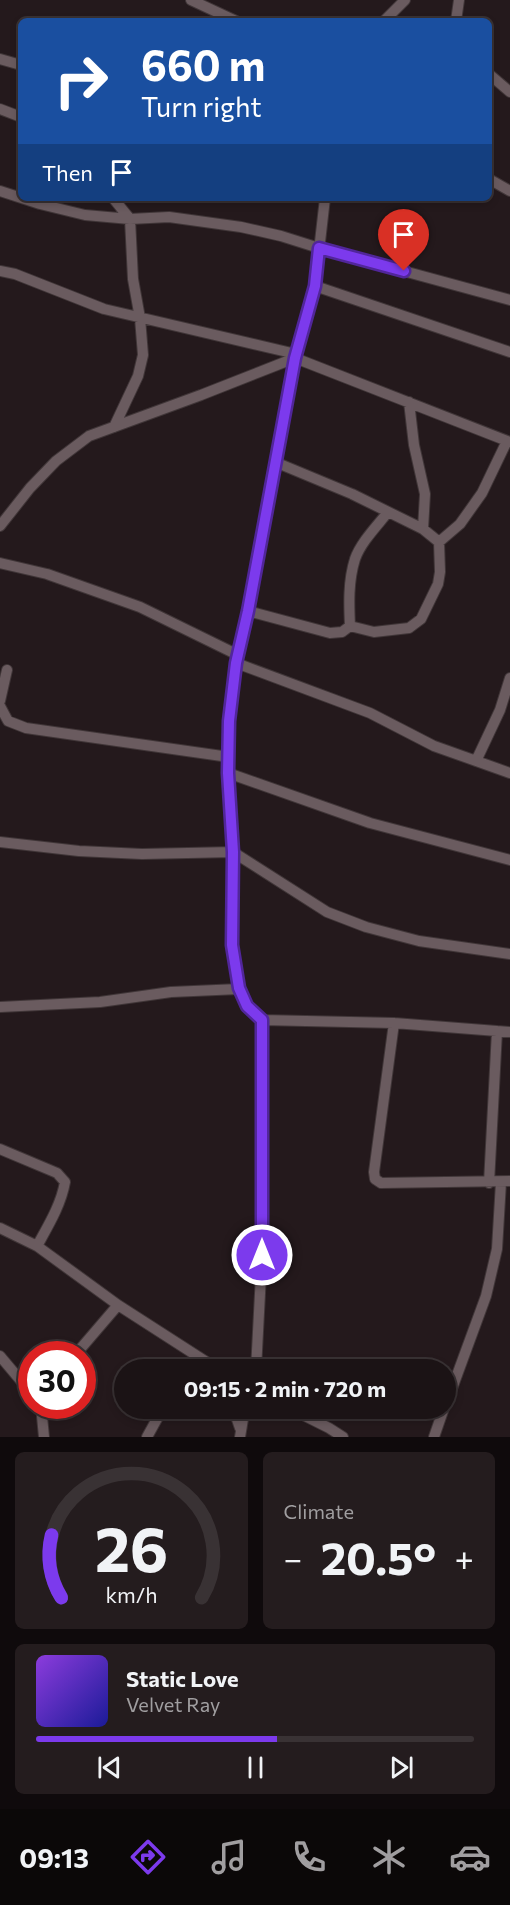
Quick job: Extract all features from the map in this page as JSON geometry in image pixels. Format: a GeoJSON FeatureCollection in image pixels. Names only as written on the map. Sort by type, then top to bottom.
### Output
{"type":"FeatureCollection","features":[{"type":"Feature","properties":{"kind":"street"},"geometry":{"type":"LineString","coordinates":[[190,0],[229,18]]}},
{"type":"Feature","properties":{"kind":"street"},"geometry":{"type":"LineString","coordinates":[[387,18],[405,0]]}},
{"type":"Feature","properties":{"kind":"street"},"geometry":{"type":"LineString","coordinates":[[456,18],[459,0]]}},
{"type":"Feature","properties":{"kind":"street"},"geometry":{"type":"LineString","coordinates":[[0,58],[18,63]]}},
{"type":"Feature","properties":{"kind":"street"},"geometry":{"type":"LineString","coordinates":[[492,77],[510,92]]}},
{"type":"Feature","properties":{"kind":"street"},"geometry":{"type":"LineString","coordinates":[[0,109],[18,116]]}},
{"type":"Feature","properties":{"kind":"street"},"geometry":{"type":"LineString","coordinates":[[492,181],[510,190]]}},
{"type":"Feature","properties":{"kind":"street"},"geometry":{"type":"LineString","coordinates":[[0,191],[18,197]]}},
{"type":"Feature","properties":{"kind":"street"},"geometry":{"type":"LineString","coordinates":[[31,201],[85,215],[130,219],[169,217],[241,227],[510,300]]}},
{"type":"Feature","properties":{"kind":"street"},"geometry":{"type":"LineString","coordinates":[[114,427],[138,376],[143,355],[140,318],[133,279],[130,219],[115,201]]}},
{"type":"Feature","properties":{"kind":"street"},"geometry":{"type":"LineString","coordinates":[[325,201],[315,286],[295,356],[237,659],[229,721],[228,773],[233,852],[232,945],[239,988],[247,1006],[262,1020],[394,1023],[510,1032]]}},
{"type":"Feature","properties":{"kind":"street"},"geometry":{"type":"LineString","coordinates":[[0,271],[15,274],[104,309],[295,356],[508,441],[482,493],[460,524],[439,542]]}},
{"type":"Feature","properties":{"kind":"street"},"geometry":{"type":"LineString","coordinates":[[315,286],[510,352]]}},
{"type":"Feature","properties":{"kind":"street"},"geometry":{"type":"LineString","coordinates":[[0,525],[56,461],[89,436],[295,356]]}},
{"type":"Feature","properties":{"kind":"street"},"geometry":{"type":"LineString","coordinates":[[409,402],[414,445],[425,494],[423,529]]}},
{"type":"Feature","properties":{"kind":"street"},"geometry":{"type":"LineString","coordinates":[[275,462],[352,494],[423,529],[439,542],[438,584],[421,619],[409,628],[374,632],[350,626]]}},
{"type":"Feature","properties":{"kind":"street"},"geometry":{"type":"LineString","coordinates":[[350,626],[349,604],[356,558],[388,512]]}},
{"type":"Feature","properties":{"kind":"street"},"geometry":{"type":"LineString","coordinates":[[0,563],[47,574],[140,607],[237,659],[370,712],[434,746],[510,773]]}},
{"type":"Feature","properties":{"kind":"street"},"geometry":{"type":"LineString","coordinates":[[248,611],[330,633],[342,632],[350,626]]}},
{"type":"Feature","properties":{"kind":"street"},"geometry":{"type":"LineString","coordinates":[[0,700],[7,670]]}},
{"type":"Feature","properties":{"kind":"street"},"geometry":{"type":"LineString","coordinates":[[476,761],[500,710],[510,678]]}},
{"type":"Feature","properties":{"kind":"street"},"geometry":{"type":"LineString","coordinates":[[0,706],[8,722],[26,728],[229,757]]}},
{"type":"Feature","properties":{"kind":"street"},"geometry":{"type":"LineString","coordinates":[[228,773],[370,823],[510,860]]}},
{"type":"Feature","properties":{"kind":"street"},"geometry":{"type":"LineString","coordinates":[[0,842],[80,851],[142,854],[233,852],[327,912],[366,927],[419,940],[510,954]]}},
{"type":"Feature","properties":{"kind":"street"},"geometry":{"type":"LineString","coordinates":[[0,1007],[100,1002],[171,992],[239,988]]}},
{"type":"Feature","properties":{"kind":"street"},"geometry":{"type":"LineString","coordinates":[[257,1359],[262,1255],[262,1020]]}},
{"type":"Feature","properties":{"kind":"street"},"geometry":{"type":"LineString","coordinates":[[394,1023],[374,1172],[375,1179],[381,1183],[506,1182],[496,1250],[486,1296],[456,1377]]}},
{"type":"Feature","properties":{"kind":"street"},"geometry":{"type":"LineString","coordinates":[[489,1183],[497,1031]]}},
{"type":"Feature","properties":{"kind":"street"},"geometry":{"type":"LineString","coordinates":[[0,1149],[57,1173],[65,1182],[51,1222],[37,1246]]}},
{"type":"Feature","properties":{"kind":"street"},"geometry":{"type":"LineString","coordinates":[[0,1228],[37,1246],[118,1305],[202,1359]]}},
{"type":"Feature","properties":{"kind":"street"},"geometry":{"type":"LineString","coordinates":[[87,1341],[118,1305]]}},
{"type":"Feature","properties":{"kind":"street"},"geometry":{"type":"LineString","coordinates":[[0,1356],[18,1377]]}},
{"type":"Feature","properties":{"kind":"street"},"geometry":{"type":"LineString","coordinates":[[42,1419],[44,1437]]}},
{"type":"Feature","properties":{"kind":"street"},"geometry":{"type":"LineString","coordinates":[[147,1437],[157,1419]]}},
{"type":"Feature","properties":{"kind":"street"},"geometry":{"type":"LineString","coordinates":[[235,1419],[240,1434]]}},
{"type":"Feature","properties":{"kind":"street"},"geometry":{"type":"LineString","coordinates":[[240,1434],[243,1419]]}},
{"type":"Feature","properties":{"kind":"street"},"geometry":{"type":"LineString","coordinates":[[311,1419],[343,1437]]}},
{"type":"Feature","properties":{"kind":"street"},"geometry":{"type":"LineString","coordinates":[[434,1437],[441,1419]]}},
{"type":"Feature","properties":{"kind":"route"},"geometry":{"type":"LineString","coordinates":[[262,1255],[262,1020],[247,1006],[239,988],[232,945],[233,852],[228,773],[229,721],[236,663],[248,611],[295,358],[315,286],[319,248],[404,271]]}}]}
